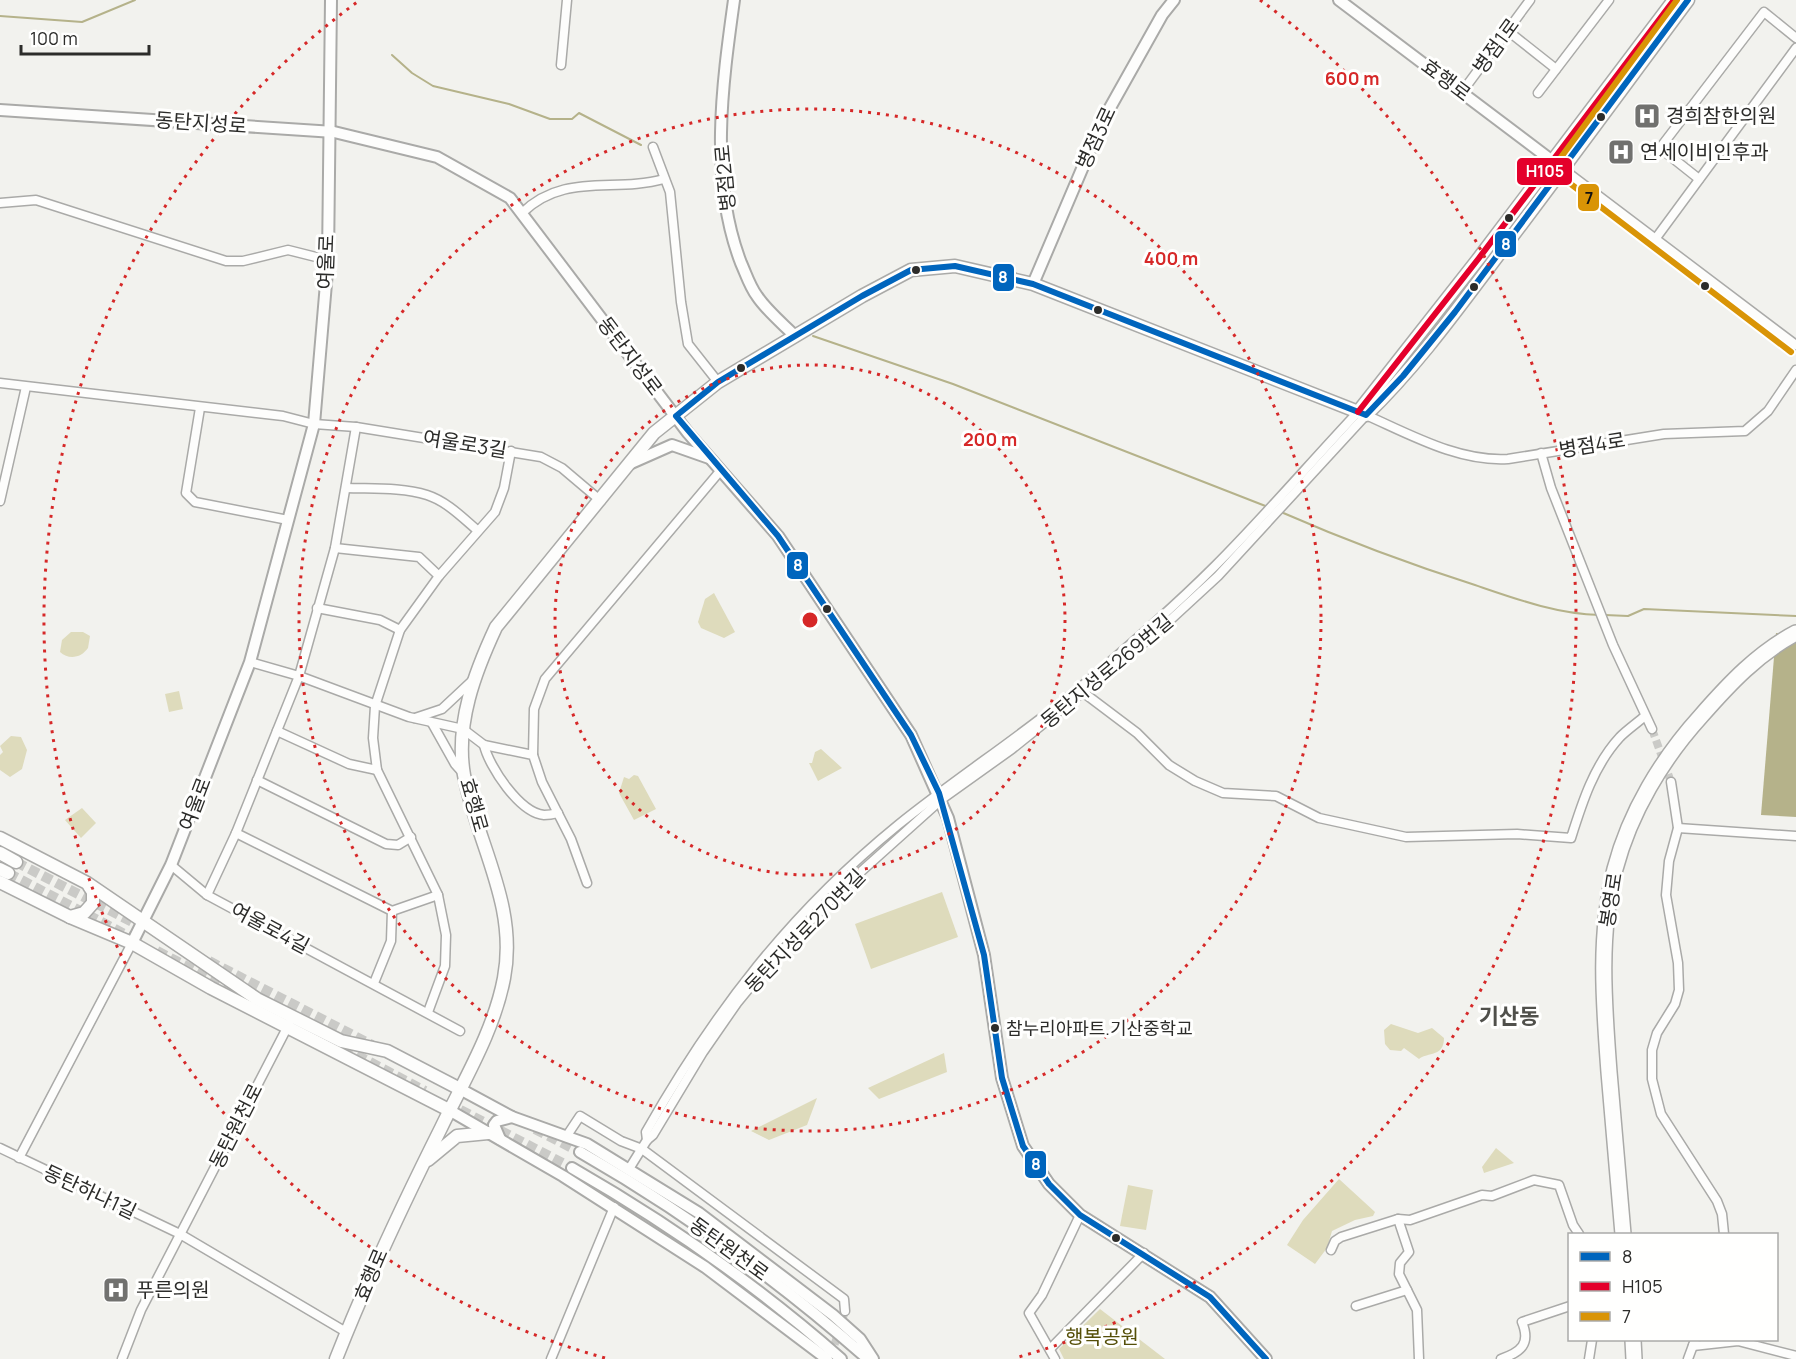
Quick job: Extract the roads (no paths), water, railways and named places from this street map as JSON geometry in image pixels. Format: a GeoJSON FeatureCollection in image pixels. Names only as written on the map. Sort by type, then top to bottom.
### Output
{"type":"FeatureCollection","features":[{"type":"Feature","properties":{"kind":"highway","name":"봉영로"},"geometry":{"type":"LineString","coordinates":[[1623,1233],[1604,984],[1605,920],[1615,868],[1635,814],[1680,740],[1727,686],[1763,654],[1789,637]]}},
{"type":"Feature","properties":{"kind":"main road","name":"여울로"},"geometry":{"type":"LineString","coordinates":[[132,943],[171,865],[250,662],[314,424],[328,260],[327,132],[331,0]]}},
{"type":"Feature","properties":{"kind":"main road","name":"병점2로"},"geometry":{"type":"LineString","coordinates":[[734,0],[727,47],[721,136],[724,203],[738,254],[750,284],[757,296],[776,316],[790,339]]}},
{"type":"Feature","properties":{"kind":"main road","name":"병점3로"},"geometry":{"type":"LineString","coordinates":[[1033,284],[1102,122],[1162,15],[1174,0]]}},
{"type":"Feature","properties":{"kind":"main road","name":"효행로"},"geometry":{"type":"LineString","coordinates":[[1339,0],[1558,165]]}},
{"type":"Feature","properties":{"kind":"main road"},"geometry":{"type":"LineString","coordinates":[[1033,284],[1362,414],[1394,388],[1454,313],[1674,0]]}},
{"type":"Feature","properties":{"kind":"main road"},"geometry":{"type":"LineString","coordinates":[[1558,165],[1688,0]]}},
{"type":"Feature","properties":{"kind":"main road","name":"동탄지성로"},"geometry":{"type":"LineString","coordinates":[[0,110],[327,132],[437,157],[510,198],[676,416],[778,536],[911,735],[940,796],[984,955],[1002,1078],[1023,1146],[1049,1184],[1080,1215],[1144,1253],[1210,1297],[1266,1359]]}},
{"type":"Feature","properties":{"kind":"main road","name":"효행로"},"geometry":{"type":"LineString","coordinates":[[336,1359],[381,1251],[484,1040],[504,978],[507,951],[506,918],[464,774],[463,729],[475,677],[496,627],[601,501],[654,433],[718,382],[911,270],[955,266],[1033,284]]}},
{"type":"Feature","properties":{"kind":"main road"},"geometry":{"type":"LineString","coordinates":[[628,464],[672,445],[710,458]]}},
{"type":"Feature","properties":{"kind":"main road"},"geometry":{"type":"LineString","coordinates":[[0,838],[87,883],[290,1023],[449,1110],[614,1207],[705,1267],[827,1359]]}},
{"type":"Feature","properties":{"kind":"main road"},"geometry":{"type":"LineString","coordinates":[[0,853],[16,862]]}},
{"type":"Feature","properties":{"kind":"main road"},"geometry":{"type":"LineString","coordinates":[[3,875],[70,917],[132,943],[211,988],[290,1023],[341,1041],[387,1051],[512,1117],[587,1144],[699,1213],[805,1292],[860,1339],[873,1359]]}},
{"type":"Feature","properties":{"kind":"main road"},"geometry":{"type":"LineString","coordinates":[[70,917],[84,913],[93,903],[93,892],[87,883]]}},
{"type":"Feature","properties":{"kind":"main road"},"geometry":{"type":"LineString","coordinates":[[500,1139],[494,1130],[494,1125],[497,1121],[512,1117]]}},
{"type":"Feature","properties":{"kind":"main road"},"geometry":{"type":"LineString","coordinates":[[423,1164],[457,1136],[488,1133]]}},
{"type":"Feature","properties":{"kind":"main road","name":"동탄원천로"},"geometry":{"type":"LineString","coordinates":[[580,1152],[633,1183],[727,1246],[822,1319],[868,1359]]}},
{"type":"Feature","properties":{"kind":"main road","name":"동탄원천로"},"geometry":{"type":"LineString","coordinates":[[573,1168],[622,1197],[716,1261],[841,1359]]}},
{"type":"Feature","properties":{"kind":"street"},"geometry":{"type":"LineString","coordinates":[[561,65],[567,0]]}},
{"type":"Feature","properties":{"kind":"street","name":"병점1로"},"geometry":{"type":"LineString","coordinates":[[1462,92],[1530,0]]}},
{"type":"Feature","properties":{"kind":"street"},"geometry":{"type":"LineString","coordinates":[[1538,93],[1609,0]]}},
{"type":"Feature","properties":{"kind":"street"},"geometry":{"type":"LineString","coordinates":[[1699,179],[1660,148],[1764,12],[1796,38]]}},
{"type":"Feature","properties":{"kind":"street"},"geometry":{"type":"LineString","coordinates":[[1508,31],[1556,69]]}},
{"type":"Feature","properties":{"kind":"street"},"geometry":{"type":"LineString","coordinates":[[1656,238],[1796,48]]}},
{"type":"Feature","properties":{"kind":"street"},"geometry":{"type":"LineString","coordinates":[[653,147],[670,192],[681,302],[688,344],[718,382]]}},
{"type":"Feature","properties":{"kind":"street","name":"효행로"},"geometry":{"type":"LineString","coordinates":[[1558,165],[1796,345]]}},
{"type":"Feature","properties":{"kind":"street"},"geometry":{"type":"LineString","coordinates":[[522,213],[534,201],[558,189],[664,179]]}},
{"type":"Feature","properties":{"kind":"street"},"geometry":{"type":"LineString","coordinates":[[0,203],[36,200],[225,261],[243,261],[288,250],[328,260]]}},
{"type":"Feature","properties":{"kind":"street","name":"병점4로"},"geometry":{"type":"LineString","coordinates":[[1362,414],[1461,454],[1478,458],[1508,459],[1664,434],[1745,430],[1768,411],[1796,370]]}},
{"type":"Feature","properties":{"kind":"street","name":"여울로3길"},"geometry":{"type":"LineString","coordinates":[[0,383],[283,416],[314,424],[356,427],[511,451],[541,457],[562,468],[601,501]]}},
{"type":"Feature","properties":{"kind":"street"},"geometry":{"type":"LineString","coordinates":[[0,501],[26,387]]}},
{"type":"Feature","properties":{"kind":"street"},"geometry":{"type":"LineString","coordinates":[[200,408],[186,493],[189,498],[195,502],[288,520]]}},
{"type":"Feature","properties":{"kind":"street"},"geometry":{"type":"LineString","coordinates":[[629,1169],[645,1144],[646,1132],[696,1046],[728,1001],[780,937],[882,839],[1087,682],[1154,624],[1258,527],[1362,414]]}},
{"type":"Feature","properties":{"kind":"street"},"geometry":{"type":"LineString","coordinates":[[207,895],[236,833],[299,676],[335,548],[356,427]]}},
{"type":"Feature","properties":{"kind":"street"},"geometry":{"type":"LineString","coordinates":[[428,1012],[445,966],[446,935],[438,894],[377,770],[373,738],[375,705],[400,630],[439,576],[495,512],[504,488],[511,451]]}},
{"type":"Feature","properties":{"kind":"street"},"geometry":{"type":"LineString","coordinates":[[1541,453],[1551,488],[1607,628],[1652,729]]}},
{"type":"Feature","properties":{"kind":"street"},"geometry":{"type":"LineString","coordinates":[[587,884],[571,839],[542,782],[533,756],[534,709],[545,679],[721,470]]}},
{"type":"Feature","properties":{"kind":"street"},"geometry":{"type":"LineString","coordinates":[[346,488],[402,491],[427,495],[452,509],[477,530]]}},
{"type":"Feature","properties":{"kind":"street","name":"동탄지성로269번길"},"geometry":{"type":"LineString","coordinates":[[940,796],[1084,693],[1155,634],[1218,576],[1258,527]]}},
{"type":"Feature","properties":{"kind":"street"},"geometry":{"type":"LineString","coordinates":[[335,548],[419,557],[439,576]]}},
{"type":"Feature","properties":{"kind":"street"},"geometry":{"type":"LineString","coordinates":[[317,608],[380,620],[400,630]]}},
{"type":"Feature","properties":{"kind":"street"},"geometry":{"type":"LineString","coordinates":[[250,662],[299,676],[414,718],[463,729],[484,745],[533,756]]}},
{"type":"Feature","properties":{"kind":"street"},"geometry":{"type":"LineString","coordinates":[[414,718],[442,709],[475,677]]}},
{"type":"Feature","properties":{"kind":"street"},"geometry":{"type":"LineString","coordinates":[[1084,693],[1137,733],[1169,765],[1195,781],[1223,793],[1276,796],[1319,818],[1406,837],[1517,834],[1571,838],[1582,801],[1608,753],[1620,736],[1645,716]]}},
{"type":"Feature","properties":{"kind":"street"},"geometry":{"type":"LineString","coordinates":[[432,723],[455,764],[464,774]]}},
{"type":"Feature","properties":{"kind":"street"},"geometry":{"type":"LineString","coordinates":[[277,731],[349,764],[377,770]]}},
{"type":"Feature","properties":{"kind":"street"},"geometry":{"type":"LineString","coordinates":[[484,745],[486,756],[520,802],[532,812],[544,815],[558,813]]}},
{"type":"Feature","properties":{"kind":"street"},"geometry":{"type":"LineString","coordinates":[[257,780],[386,844],[398,845],[411,837]]}},
{"type":"Feature","properties":{"kind":"street"},"geometry":{"type":"LineString","coordinates":[[1671,782],[1677,828],[1669,861],[1666,895],[1678,963],[1679,990],[1675,1004],[1657,1033],[1652,1050],[1652,1079],[1661,1114],[1717,1201],[1722,1214],[1724,1233]]}},
{"type":"Feature","properties":{"kind":"street"},"geometry":{"type":"LineString","coordinates":[[1677,828],[1796,836]]}},
{"type":"Feature","properties":{"kind":"street"},"geometry":{"type":"LineString","coordinates":[[236,833],[392,910],[438,894]]}},
{"type":"Feature","properties":{"kind":"street","name":"여울로4길"},"geometry":{"type":"LineString","coordinates":[[171,865],[207,895],[460,1031]]}},
{"type":"Feature","properties":{"kind":"street"},"geometry":{"type":"LineString","coordinates":[[374,983],[391,941],[392,910]]}},
{"type":"Feature","properties":{"kind":"street"},"geometry":{"type":"LineString","coordinates":[[19,1158],[132,943]]}},
{"type":"Feature","properties":{"kind":"street","name":"동탄원천로"},"geometry":{"type":"LineString","coordinates":[[180,1234],[290,1023]]}},
{"type":"Feature","properties":{"kind":"street"},"geometry":{"type":"LineString","coordinates":[[566,1137],[580,1116],[621,1141],[645,1144],[844,1299],[845,1311]]}},
{"type":"Feature","properties":{"kind":"street","name":"동탄하나1길"},"geometry":{"type":"LineString","coordinates":[[0,1148],[180,1234],[346,1332]]}},
{"type":"Feature","properties":{"kind":"street"},"geometry":{"type":"LineString","coordinates":[[1331,1250],[1335,1241],[1341,1237],[1398,1219],[1410,1220],[1534,1180],[1559,1185],[1573,1225],[1578,1233]]}},
{"type":"Feature","properties":{"kind":"street"},"geometry":{"type":"LineString","coordinates":[[551,1359],[614,1207]]}},
{"type":"Feature","properties":{"kind":"street"},"geometry":{"type":"LineString","coordinates":[[1055,1359],[1029,1313],[1042,1295],[1080,1215]]}},
{"type":"Feature","properties":{"kind":"street"},"geometry":{"type":"LineString","coordinates":[[1398,1219],[1409,1252],[1400,1263],[1399,1274],[1418,1317],[1419,1359]]}},
{"type":"Feature","properties":{"kind":"street"},"geometry":{"type":"LineString","coordinates":[[122,1359],[141,1310],[180,1234]]}},
{"type":"Feature","properties":{"kind":"street"},"geometry":{"type":"LineString","coordinates":[[1050,1348],[1144,1253]]}},
{"type":"Feature","properties":{"kind":"street"},"geometry":{"type":"LineString","coordinates":[[1356,1306],[1407,1290]]}},
{"type":"Feature","properties":{"kind":"street"},"geometry":{"type":"LineString","coordinates":[[1501,1359],[1513,1357],[1526,1343],[1526,1332],[1522,1322],[1568,1306]]}},
{"type":"Feature","properties":{"kind":"street"},"geometry":{"type":"LineString","coordinates":[[1589,1359],[1592,1341]]}},
{"type":"Feature","properties":{"kind":"street"},"geometry":{"type":"LineString","coordinates":[[1688,1359],[1694,1343],[1738,1341],[1796,1356]]}},
{"type":"Feature","properties":{"kind":"waterway"},"geometry":{"type":"LineString","coordinates":[[0,16],[82,22],[135,0]]}},
{"type":"Feature","properties":{"kind":"waterway"},"geometry":{"type":"LineString","coordinates":[[392,55],[412,73],[433,86],[509,104],[550,119],[572,119],[579,113],[641,145]]}},
{"type":"Feature","properties":{"kind":"waterway"},"geometry":{"type":"LineString","coordinates":[[813,336],[953,384],[1268,507]]}},
{"type":"Feature","properties":{"kind":"waterway"},"geometry":{"type":"LineString","coordinates":[[1281,512],[1377,551],[1506,595],[1552,609],[1600,615]]}},
{"type":"Feature","properties":{"kind":"waterway"},"geometry":{"type":"LineString","coordinates":[[1605,615],[1628,616],[1644,609],[1796,616]]}},
{"type":"Feature","properties":{"kind":"tunnel"},"geometry":{"type":"LineString","coordinates":[[1652,729],[1671,782]]}},
{"type":"Feature","properties":{"kind":"tunnel"},"geometry":{"type":"LineString","coordinates":[[16,862],[148,930]]}},
{"type":"Feature","properties":{"kind":"tunnel"},"geometry":{"type":"LineString","coordinates":[[8,873],[130,937]]}},
{"type":"Feature","properties":{"kind":"tunnel"},"geometry":{"type":"LineString","coordinates":[[157,951],[250,999]]}},
{"type":"Feature","properties":{"kind":"tunnel"},"geometry":{"type":"LineString","coordinates":[[209,961],[372,1045]]}},
{"type":"Feature","properties":{"kind":"tunnel"},"geometry":{"type":"LineString","coordinates":[[330,1041],[425,1091]]}},
{"type":"Feature","properties":{"kind":"tunnel"},"geometry":{"type":"LineString","coordinates":[[447,1103],[572,1168]]}},
{"type":"Feature","properties":{"kind":"tunnel"},"geometry":{"type":"LineString","coordinates":[[535,1129],[580,1152]]}},
{"type":"Feature","properties":{"kind":"tunnel"},"geometry":{"type":"LineString","coordinates":[[831,1356],[845,1311]]}},
{"type":"Feature","properties":{"kind":"place","name":"경희참한의원"},"geometry":{"type":"Point","coordinates":[1647,116]}},
{"type":"Feature","properties":{"kind":"place","name":"연세이비인후과"},"geometry":{"type":"Point","coordinates":[1621,152]}},
{"type":"Feature","properties":{"kind":"place","name":"참누리아파트.기산중학교"},"geometry":{"type":"Point","coordinates":[995,1028]}},
{"type":"Feature","properties":{"kind":"place","name":"푸른의원"},"geometry":{"type":"Point","coordinates":[116,1290]}},
{"type":"Feature","properties":{"kind":"district","name":"기산동"},"geometry":{"type":"Point","coordinates":[1509,1016]}},
{"type":"Feature","properties":{"kind":"park label","name":"행복공원"},"geometry":{"type":"Point","coordinates":[1102,1337]}}]}
